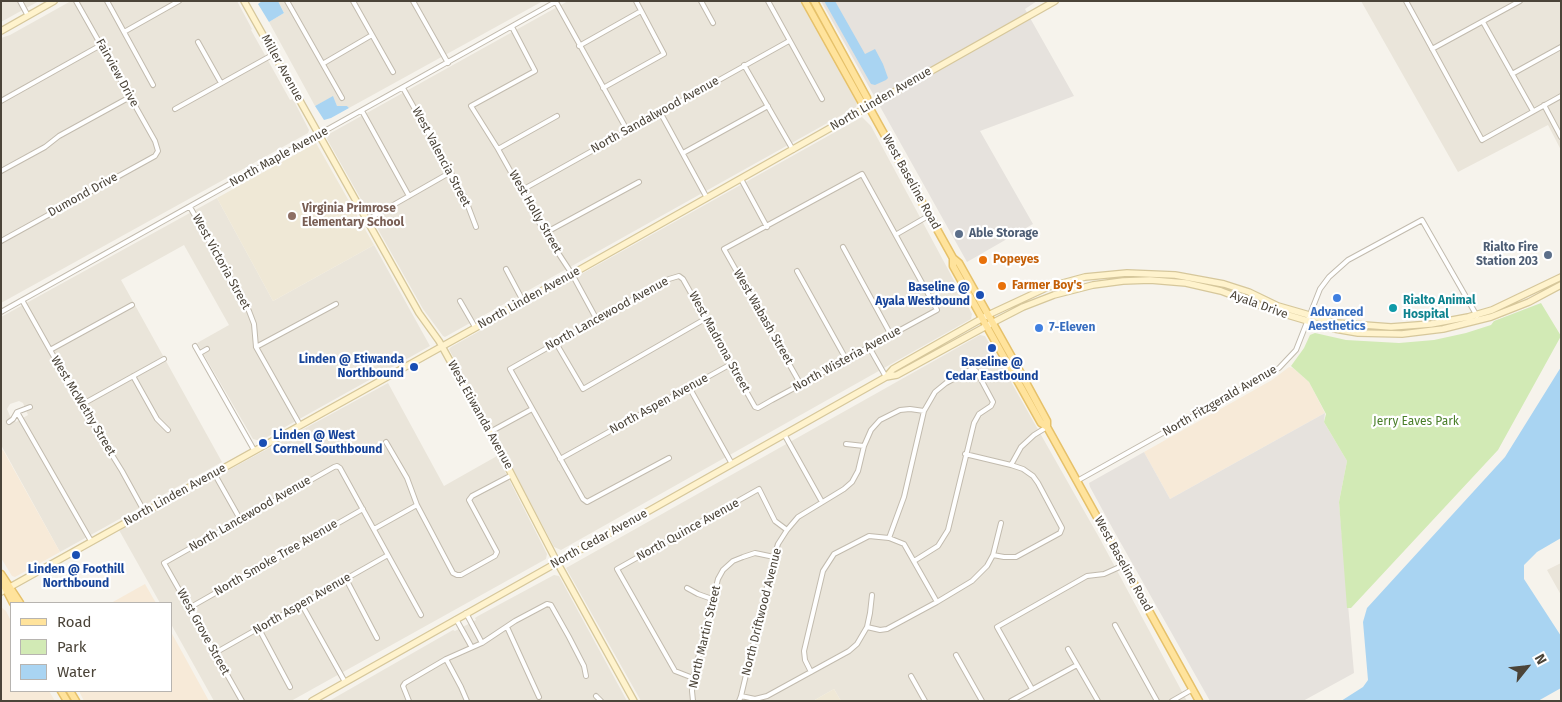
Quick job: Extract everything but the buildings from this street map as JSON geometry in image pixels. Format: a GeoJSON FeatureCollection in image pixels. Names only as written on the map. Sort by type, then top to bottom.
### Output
{"type":"FeatureCollection","features":[{"type":"Feature","properties":{"kind":"main road","name":"West Baseline Road"},"geometry":{"type":"LineString","coordinates":[[805,1],[862,103],[869,107]]}},
{"type":"Feature","properties":{"kind":"main road","name":"West Baseline Road"},"geometry":{"type":"LineString","coordinates":[[814,1],[867,98],[869,107],[953,258],[959,263],[985,317],[1047,421],[1046,427],[1199,701]]}},
{"type":"Feature","properties":{"kind":"main road"},"geometry":{"type":"LineString","coordinates":[[1,574],[6,590],[19,602]]}},
{"type":"Feature","properties":{"kind":"main road"},"geometry":{"type":"LineString","coordinates":[[1,580],[12,602]]}},
{"type":"Feature","properties":{"kind":"street"},"geometry":{"type":"LineString","coordinates":[[20,1],[28,16]]}},
{"type":"Feature","properties":{"kind":"street"},"geometry":{"type":"LineString","coordinates":[[1,31],[54,1]]}},
{"type":"Feature","properties":{"kind":"street","name":"Fairview Drive"},"geometry":{"type":"LineString","coordinates":[[76,1],[157,145]]}},
{"type":"Feature","properties":{"kind":"street"},"geometry":{"type":"LineString","coordinates":[[107,1],[153,85]]}},
{"type":"Feature","properties":{"kind":"street"},"geometry":{"type":"LineString","coordinates":[[124,32],[179,1]]}},
{"type":"Feature","properties":{"kind":"street","name":"Miller Avenue"},"geometry":{"type":"LineString","coordinates":[[244,1],[319,135]]}},
{"type":"Feature","properties":{"kind":"street"},"geometry":{"type":"LineString","coordinates":[[287,1],[306,36],[324,63],[342,98]]}},
{"type":"Feature","properties":{"kind":"street"},"geometry":{"type":"LineString","coordinates":[[354,1],[393,72]]}},
{"type":"Feature","properties":{"kind":"street"},"geometry":{"type":"LineString","coordinates":[[413,1],[448,63]]}},
{"type":"Feature","properties":{"kind":"street"},"geometry":{"type":"LineString","coordinates":[[603,88],[664,54],[636,1]]}},
{"type":"Feature","properties":{"kind":"street"},"geometry":{"type":"LineString","coordinates":[[701,1],[713,23]]}},
{"type":"Feature","properties":{"kind":"street"},"geometry":{"type":"LineString","coordinates":[[768,1],[822,99]]}},
{"type":"Feature","properties":{"kind":"street","name":"North Linden Avenue"},"geometry":{"type":"LineString","coordinates":[[6,590],[144,511],[708,198],[1055,1]]}},
{"type":"Feature","properties":{"kind":"street"},"geometry":{"type":"LineString","coordinates":[[1406,1],[1482,140],[1561,96]]}},
{"type":"Feature","properties":{"kind":"street"},"geometry":{"type":"LineString","coordinates":[[1432,49],[1520,1]]}},
{"type":"Feature","properties":{"kind":"street"},"geometry":{"type":"LineString","coordinates":[[556,2],[627,130]]}},
{"type":"Feature","properties":{"kind":"street","name":"North Maple Avenue"},"geometry":{"type":"LineString","coordinates":[[1,312],[556,2]]}},
{"type":"Feature","properties":{"kind":"street"},"geometry":{"type":"LineString","coordinates":[[579,46],[641,11]]}},
{"type":"Feature","properties":{"kind":"street"},"geometry":{"type":"LineString","coordinates":[[1482,22],[1533,111]]}},
{"type":"Feature","properties":{"kind":"street","name":"West Holly Street"},"geometry":{"type":"LineString","coordinates":[[512,27],[535,71],[471,106],[572,274],[597,320]]}},
{"type":"Feature","properties":{"kind":"street"},"geometry":{"type":"LineString","coordinates":[[324,63],[372,35]]}},
{"type":"Feature","properties":{"kind":"street","name":"North Sandalwood Avenue"},"geometry":{"type":"LineString","coordinates":[[522,190],[789,41]]}},
{"type":"Feature","properties":{"kind":"street"},"geometry":{"type":"LineString","coordinates":[[198,42],[221,83]]}},
{"type":"Feature","properties":{"kind":"street"},"geometry":{"type":"LineString","coordinates":[[1,101],[101,45]]}},
{"type":"Feature","properties":{"kind":"street"},"geometry":{"type":"LineString","coordinates":[[1512,74],[1561,47]]}},
{"type":"Feature","properties":{"kind":"street"},"geometry":{"type":"LineString","coordinates":[[175,109],[274,54]]}},
{"type":"Feature","properties":{"kind":"street"},"geometry":{"type":"LineString","coordinates":[[744,65],[793,150]]}},
{"type":"Feature","properties":{"kind":"street","name":"West Valencia Street"},"geometry":{"type":"LineString","coordinates":[[403,88],[465,198],[476,227]]}},
{"type":"Feature","properties":{"kind":"street"},"geometry":{"type":"LineString","coordinates":[[1,171],[130,97]]}},
{"type":"Feature","properties":{"kind":"street"},"geometry":{"type":"LineString","coordinates":[[1544,105],[1561,137]]}},
{"type":"Feature","properties":{"kind":"street"},"geometry":{"type":"LineString","coordinates":[[683,153],[768,106]]}},
{"type":"Feature","properties":{"kind":"street"},"geometry":{"type":"LineString","coordinates":[[362,111],[409,196]]}},
{"type":"Feature","properties":{"kind":"street"},"geometry":{"type":"LineString","coordinates":[[660,112],[708,198]]}},
{"type":"Feature","properties":{"kind":"street"},"geometry":{"type":"LineString","coordinates":[[498,149],[557,116]]}},
{"type":"Feature","properties":{"kind":"street","name":"West Etiwanda Avenue"},"geometry":{"type":"LineString","coordinates":[[319,135],[419,313],[442,346],[490,432],[557,562],[634,701]]}},
{"type":"Feature","properties":{"kind":"street","name":"Dumond Drive"},"geometry":{"type":"LineString","coordinates":[[1,241],[155,156],[158,151],[157,145]]}},
{"type":"Feature","properties":{"kind":"street"},"geometry":{"type":"LineString","coordinates":[[367,220],[451,172]]}},
{"type":"Feature","properties":{"kind":"street"},"geometry":{"type":"LineString","coordinates":[[741,179],[767,227],[862,174],[897,234],[930,215]]}},
{"type":"Feature","properties":{"kind":"street"},"geometry":{"type":"LineString","coordinates":[[546,233],[639,182]]}},
{"type":"Feature","properties":{"kind":"street","name":"West Victoria Street"},"geometry":{"type":"LineString","coordinates":[[190,206],[249,311],[254,324],[256,346],[300,425]]}},
{"type":"Feature","properties":{"kind":"street","name":"North Fitzgerald Avenue"},"geometry":{"type":"LineString","coordinates":[[1077,481],[1275,371],[1296,350],[1320,289],[1329,277],[1343,264],[1422,220],[1477,317]]}},
{"type":"Feature","properties":{"kind":"street","name":"West Wabash Street"},"geometry":{"type":"LineString","coordinates":[[767,227],[724,249],[801,384]]}},
{"type":"Feature","properties":{"kind":"street","name":"North Wisteria Avenue"},"geometry":{"type":"LineString","coordinates":[[758,408],[937,310],[897,234]]}},
{"type":"Feature","properties":{"kind":"street"},"geometry":{"type":"LineString","coordinates":[[843,247],[891,335]]}},
{"type":"Feature","properties":{"kind":"street"},"geometry":{"type":"LineString","coordinates":[[506,269],[524,301]]}},
{"type":"Feature","properties":{"kind":"street"},"geometry":{"type":"LineString","coordinates":[[798,271],[846,360]]}},
{"type":"Feature","properties":{"kind":"street","name":"Ayala Drive"},"geometry":{"type":"LineString","coordinates":[[985,317],[1036,292],[1063,283],[1126,273],[1151,273],[1175,275],[1224,284],[1249,292],[1309,319]]}},
{"type":"Feature","properties":{"kind":"street","name":"North Lancewood Avenue"},"geometry":{"type":"LineString","coordinates":[[532,409],[510,370],[669,279],[679,276]]}},
{"type":"Feature","properties":{"kind":"street","name":"West Madrona Street"},"geometry":{"type":"LineString","coordinates":[[679,276],[684,279],[755,407],[758,408]]}},
{"type":"Feature","properties":{"kind":"street"},"geometry":{"type":"LineString","coordinates":[[1477,317],[1561,277]]}},
{"type":"Feature","properties":{"kind":"street","name":"Ayala Drive"},"geometry":{"type":"LineString","coordinates":[[989,324],[1038,301],[1076,289],[1110,282],[1150,280],[1186,283],[1221,291],[1274,311],[1309,319],[1348,325],[1403,327],[1508,311],[1561,285]]}},
{"type":"Feature","properties":{"kind":"street","name":"West McWethy Street"},"geometry":{"type":"LineString","coordinates":[[22,300],[144,511]]}},
{"type":"Feature","properties":{"kind":"street"},"geometry":{"type":"LineString","coordinates":[[460,301],[475,328]]}},
{"type":"Feature","properties":{"kind":"street"},"geometry":{"type":"LineString","coordinates":[[256,346],[336,304]]}},
{"type":"Feature","properties":{"kind":"street"},"geometry":{"type":"LineString","coordinates":[[50,350],[132,305]]}},
{"type":"Feature","properties":{"kind":"street","name":"North Cedar Avenue"},"geometry":{"type":"LineString","coordinates":[[886,377],[892,368],[985,317]]}},
{"type":"Feature","properties":{"kind":"street"},"geometry":{"type":"LineString","coordinates":[[556,343],[583,389],[705,319]]}},
{"type":"Feature","properties":{"kind":"street","name":"North Cedar Avenue"},"geometry":{"type":"LineString","coordinates":[[312,701],[886,377],[897,375],[989,324]]}},
{"type":"Feature","properties":{"kind":"street"},"geometry":{"type":"LineString","coordinates":[[196,346],[254,450]]}},
{"type":"Feature","properties":{"kind":"street"},"geometry":{"type":"LineString","coordinates":[[869,347],[886,377]]}},
{"type":"Feature","properties":{"kind":"street"},"geometry":{"type":"LineString","coordinates":[[200,353],[206,349]]}},
{"type":"Feature","properties":{"kind":"street"},"geometry":{"type":"LineString","coordinates":[[81,405],[164,359]]}},
{"type":"Feature","properties":{"kind":"street","name":"North Aspen Avenue"},"geometry":{"type":"LineString","coordinates":[[560,459],[731,364]]}},
{"type":"Feature","properties":{"kind":"street"},"geometry":{"type":"LineString","coordinates":[[889,538],[904,498],[924,411],[935,392],[974,369],[993,402],[991,406],[979,414],[974,423],[948,530],[938,546],[914,561]]}},
{"type":"Feature","properties":{"kind":"street"},"geometry":{"type":"LineString","coordinates":[[133,376],[158,419],[168,430]]}},
{"type":"Feature","properties":{"kind":"street"},"geometry":{"type":"LineString","coordinates":[[689,387],[732,464]]}},
{"type":"Feature","properties":{"kind":"street"},"geometry":{"type":"LineString","coordinates":[[9,422],[17,412],[30,408]]}},
{"type":"Feature","properties":{"kind":"street"},"geometry":{"type":"LineString","coordinates":[[490,432],[532,409],[583,499],[587,502],[669,458]]}},
{"type":"Feature","properties":{"kind":"street","name":"North Driftwood Avenue"},"geometry":{"type":"LineString","coordinates":[[740,699],[778,544],[798,517],[852,482],[858,471],[864,446],[871,430],[880,420],[900,410],[924,411]]}},
{"type":"Feature","properties":{"kind":"street"},"geometry":{"type":"LineString","coordinates":[[17,412],[91,541]]}},
{"type":"Feature","properties":{"kind":"street"},"geometry":{"type":"LineString","coordinates":[[1011,465],[1021,447],[1046,427]]}},
{"type":"Feature","properties":{"kind":"street"},"geometry":{"type":"LineString","coordinates":[[784,434],[822,502]]}},
{"type":"Feature","properties":{"kind":"street"},"geometry":{"type":"LineString","coordinates":[[386,442],[407,478],[416,505],[453,573],[457,575],[461,575],[495,556],[497,552],[468,500],[513,474]]}},
{"type":"Feature","properties":{"kind":"street"},"geometry":{"type":"LineString","coordinates":[[846,444],[864,446]]}},
{"type":"Feature","properties":{"kind":"street"},"geometry":{"type":"LineString","coordinates":[[966,454],[1011,465],[1023,469],[1033,476],[1062,528],[1060,533],[1016,556],[1004,557],[993,555]]}},
{"type":"Feature","properties":{"kind":"street","name":"North Lancewood Avenue"},"geometry":{"type":"LineString","coordinates":[[164,563],[337,466],[340,468],[363,509]]}},
{"type":"Feature","properties":{"kind":"street"},"geometry":{"type":"LineString","coordinates":[[214,473],[240,519]]}},
{"type":"Feature","properties":{"kind":"street","name":"North Quince Avenue"},"geometry":{"type":"LineString","coordinates":[[693,678],[675,671],[617,570],[759,489],[775,521],[787,530]]}},
{"type":"Feature","properties":{"kind":"street"},"geometry":{"type":"LineString","coordinates":[[374,530],[416,505]]}},
{"type":"Feature","properties":{"kind":"street"},"geometry":{"type":"LineString","coordinates":[[363,509],[421,615]]}},
{"type":"Feature","properties":{"kind":"street","name":"North Smoke Tree Avenue"},"geometry":{"type":"LineString","coordinates":[[189,608],[363,509]]}},
{"type":"Feature","properties":{"kind":"street"},"geometry":{"type":"LineString","coordinates":[[867,627],[880,630],[887,629],[972,581],[987,566],[993,555],[1001,523]]}},
{"type":"Feature","properties":{"kind":"street"},"geometry":{"type":"LineString","coordinates":[[811,672],[805,660],[804,651],[823,571],[834,554],[869,536],[889,538],[904,544],[937,602]]}},
{"type":"Feature","properties":{"kind":"street","name":"North Martin Street"},"geometry":{"type":"LineString","coordinates":[[693,701],[693,678],[718,579],[733,561],[755,553],[774,557]]}},
{"type":"Feature","properties":{"kind":"street","name":"North Aspen Avenue"},"geometry":{"type":"LineString","coordinates":[[215,653],[388,555]]}},
{"type":"Feature","properties":{"kind":"street","name":"West Grove Street"},"geometry":{"type":"LineString","coordinates":[[164,563],[242,701]]}},
{"type":"Feature","properties":{"kind":"street"},"geometry":{"type":"LineString","coordinates":[[1032,689],[997,627],[1087,576],[1104,574],[1124,565]]}},
{"type":"Feature","properties":{"kind":"street"},"geometry":{"type":"LineString","coordinates":[[346,580],[377,638]]}},
{"type":"Feature","properties":{"kind":"street"},"geometry":{"type":"LineString","coordinates":[[687,588],[712,599]]}},
{"type":"Feature","properties":{"kind":"street"},"geometry":{"type":"LineString","coordinates":[[740,699],[755,699],[767,696],[848,651],[857,644],[867,627],[872,595]]}},
{"type":"Feature","properties":{"kind":"street"},"geometry":{"type":"LineString","coordinates":[[409,701],[403,686],[446,659],[471,646],[482,643],[528,613],[548,604],[551,605],[584,666],[586,676]]}},
{"type":"Feature","properties":{"kind":"street"},"geometry":{"type":"LineString","coordinates":[[302,605],[345,682]]}},
{"type":"Feature","properties":{"kind":"street"},"geometry":{"type":"LineString","coordinates":[[466,613],[482,643]]}},
{"type":"Feature","properties":{"kind":"street"},"geometry":{"type":"LineString","coordinates":[[456,619],[471,646]]}},
{"type":"Feature","properties":{"kind":"street"},"geometry":{"type":"LineString","coordinates":[[1115,625],[1157,701]]}},
{"type":"Feature","properties":{"kind":"street"},"geometry":{"type":"LineString","coordinates":[[507,627],[539,697]]}},
{"type":"Feature","properties":{"kind":"street"},"geometry":{"type":"LineString","coordinates":[[259,629],[290,687]]}},
{"type":"Feature","properties":{"kind":"street"},"geometry":{"type":"LineString","coordinates":[[1068,649],[1098,701]]}},
{"type":"Feature","properties":{"kind":"street"},"geometry":{"type":"LineString","coordinates":[[956,655],[982,701]]}},
{"type":"Feature","properties":{"kind":"street"},"geometry":{"type":"LineString","coordinates":[[446,659],[466,701]]}},
{"type":"Feature","properties":{"kind":"street"},"geometry":{"type":"LineString","coordinates":[[1011,701],[1077,665]]}},
{"type":"Feature","properties":{"kind":"street"},"geometry":{"type":"LineString","coordinates":[[911,676],[925,701]]}},
{"type":"Feature","properties":{"kind":"street"},"geometry":{"type":"LineString","coordinates":[[1172,701],[1193,689]]}},
{"type":"Feature","properties":{"kind":"street"},"geometry":{"type":"LineString","coordinates":[[596,696],[601,701]]}},
{"type":"Feature","properties":{"kind":"shaded area"},"geometry":{"type":"Polygon","coordinates":[[[1,1],[39,1],[1,22],[1,1]]]}},
{"type":"Feature","properties":{"kind":"shaded area"},"geometry":{"type":"Polygon","coordinates":[[[71,1],[237,1],[290,100],[293,99],[309,130],[308,133],[1,303],[1,38],[10,35],[71,1]]]}},
{"type":"Feature","properties":{"kind":"shaded area"},"geometry":{"type":"Polygon","coordinates":[[[278,1],[543,1],[349,108],[347,106],[337,106],[333,97],[315,106],[269,22],[284,13],[278,1]]]}},
{"type":"Feature","properties":{"kind":"shaded area"},"geometry":{"type":"Polygon","coordinates":[[[568,1],[800,1],[857,103],[856,107],[445,337],[423,309],[327,139],[329,134],[568,1]]]}},
{"type":"Feature","properties":{"kind":"shaded area"},"geometry":{"type":"Polygon","coordinates":[[[821,1],[1037,1],[1025,9],[1074,96],[980,131],[1033,224],[967,262],[821,1]]]}},
{"type":"Feature","properties":{"kind":"shaded area"},"geometry":{"type":"Polygon","coordinates":[[[1361,1],[1561,1],[1561,150],[1548,125],[1458,172],[1361,1]]]}},
{"type":"Feature","properties":{"kind":"shaded area"},"geometry":{"type":"Polygon","coordinates":[[[862,117],[871,126],[972,314],[971,319],[561,550],[554,547],[449,349],[862,117]]]}},
{"type":"Feature","properties":{"kind":"shaded area","name":"Virginia Primrose Elementary School"},"geometry":{"type":"Polygon","coordinates":[[[316,143],[374,245],[273,301],[217,198],[316,143]]]}},
{"type":"Feature","properties":{"kind":"shaded area"},"geometry":{"type":"Polygon","coordinates":[[[217,198],[273,301],[374,245],[430,346],[260,441],[253,439],[197,343],[229,325],[184,245],[121,280],[222,462],[60,552],[1,445],[1,317],[217,198]],[[19,401],[10,404],[7,409],[10,416],[16,422],[28,415],[23,403],[19,401]]]}},
{"type":"Feature","properties":{"kind":"shaded area"},"geometry":{"type":"Polygon","coordinates":[[[980,335],[985,336],[1100,539],[1187,701],[841,701],[834,689],[813,701],[641,701],[566,568],[980,335]]]}},
{"type":"Feature","properties":{"kind":"shaded area"},"geometry":{"type":"Polygon","coordinates":[[[1289,367],[1293,368],[1309,382],[1325,413],[1170,499],[1144,452],[1272,380],[1289,367]]]}},
{"type":"Feature","properties":{"kind":"shaded area"},"geometry":{"type":"Polygon","coordinates":[[[388,383],[444,486],[497,456],[547,554],[546,559],[291,701],[214,701],[172,626],[172,602],[159,602],[119,530],[388,383]]]}},
{"type":"Feature","properties":{"kind":"shaded area"},"geometry":{"type":"Polygon","coordinates":[[[1325,413],[1324,422],[1347,461],[1339,502],[1354,673],[1303,701],[1210,701],[1089,483],[1144,452],[1170,499],[1325,413]]]}},
{"type":"Feature","properties":{"kind":"shaded area"},"geometry":{"type":"Polygon","coordinates":[[[3,450],[60,552],[15,577],[12,576],[1,558],[1,451],[3,450]]]}},
{"type":"Feature","properties":{"kind":"shaded area"},"geometry":{"type":"Polygon","coordinates":[[[1561,563],[1561,595],[1547,570],[1561,563]]]}},
{"type":"Feature","properties":{"kind":"shaded area"},"geometry":{"type":"Polygon","coordinates":[[[554,575],[559,576],[627,701],[329,701],[453,630],[455,631],[476,620],[475,618],[478,616],[554,575]]]}},
{"type":"Feature","properties":{"kind":"shaded area"},"geometry":{"type":"Polygon","coordinates":[[[145,584],[155,602],[113,602],[145,584]]]}},
{"type":"Feature","properties":{"kind":"shaded area"},"geometry":{"type":"Polygon","coordinates":[[[1,607],[6,611],[10,619],[10,692],[50,692],[55,701],[1,701],[1,607]]]}},
{"type":"Feature","properties":{"kind":"shaded area"},"geometry":{"type":"Polygon","coordinates":[[[172,634],[209,701],[84,701],[80,692],[172,692],[172,634]]]}},
{"type":"Feature","properties":{"kind":"shaded area"},"geometry":{"type":"Polygon","coordinates":[[[834,689],[841,701],[813,701],[834,689]]]}},
{"type":"Feature","properties":{"kind":"green space","name":"Jerry Eaves Park"},"geometry":{"type":"Polygon","coordinates":[[[1541,303],[1561,336],[1498,450],[1351,608],[1347,608],[1339,502],[1347,461],[1324,422],[1326,414],[1309,382],[1291,366],[1304,348],[1310,335],[1315,333],[1346,340],[1399,343],[1434,340],[1491,325],[1494,321],[1541,303]]]}},
{"type":"Feature","properties":{"kind":"water"},"geometry":{"type":"Polygon","coordinates":[[[262,1],[278,1],[284,13],[269,22],[258,4],[262,1]]]}},
{"type":"Feature","properties":{"kind":"water"},"geometry":{"type":"Polygon","coordinates":[[[824,1],[835,1],[865,54],[875,49],[888,78],[886,80],[875,85],[871,84],[824,1]]]}},
{"type":"Feature","properties":{"kind":"water"},"geometry":{"type":"Polygon","coordinates":[[[333,96],[337,106],[347,106],[349,108],[324,120],[315,106],[333,96]]]}},
{"type":"Feature","properties":{"kind":"water"},"geometry":{"type":"Polygon","coordinates":[[[1561,367],[1561,538],[1537,552],[1524,565],[1524,579],[1561,636],[1561,688],[1538,701],[1341,701],[1363,687],[1368,680],[1363,622],[1367,608],[1505,457],[1561,367]]]}},
{"type":"Feature","properties":{"kind":"place","name":"Virginia Primrose Elementary School"},"geometry":{"type":"Point","coordinates":[292,216]}},
{"type":"Feature","properties":{"kind":"place","name":"Able Storage"},"geometry":{"type":"Point","coordinates":[959,234]}},
{"type":"Feature","properties":{"kind":"place","name":"Rialto Fire Station 203"},"geometry":{"type":"Point","coordinates":[1548,255]}},
{"type":"Feature","properties":{"kind":"place","name":"Popeyes"},"geometry":{"type":"Point","coordinates":[983,260]}},
{"type":"Feature","properties":{"kind":"place","name":"Farmer Boy's"},"geometry":{"type":"Point","coordinates":[1002,286]}},
{"type":"Feature","properties":{"kind":"place","name":"Baseline @ Ayala Westbound"},"geometry":{"type":"Point","coordinates":[980,295]}},
{"type":"Feature","properties":{"kind":"place","name":"Advanced Aesthetics"},"geometry":{"type":"Point","coordinates":[1337,298]}},
{"type":"Feature","properties":{"kind":"place","name":"Rialto Animal Hospital"},"geometry":{"type":"Point","coordinates":[1393,308]}},
{"type":"Feature","properties":{"kind":"place","name":"7-Eleven"},"geometry":{"type":"Point","coordinates":[1039,328]}},
{"type":"Feature","properties":{"kind":"place","name":"Baseline @ Cedar Eastbound"},"geometry":{"type":"Point","coordinates":[992,348]}},
{"type":"Feature","properties":{"kind":"place","name":"Linden @ Etiwanda Northbound"},"geometry":{"type":"Point","coordinates":[414,367]}},
{"type":"Feature","properties":{"kind":"place","name":"Linden @ West Cornell Southbound"},"geometry":{"type":"Point","coordinates":[263,443]}},
{"type":"Feature","properties":{"kind":"place","name":"Linden @ Foothill Northbound"},"geometry":{"type":"Point","coordinates":[76,555]}}]}
